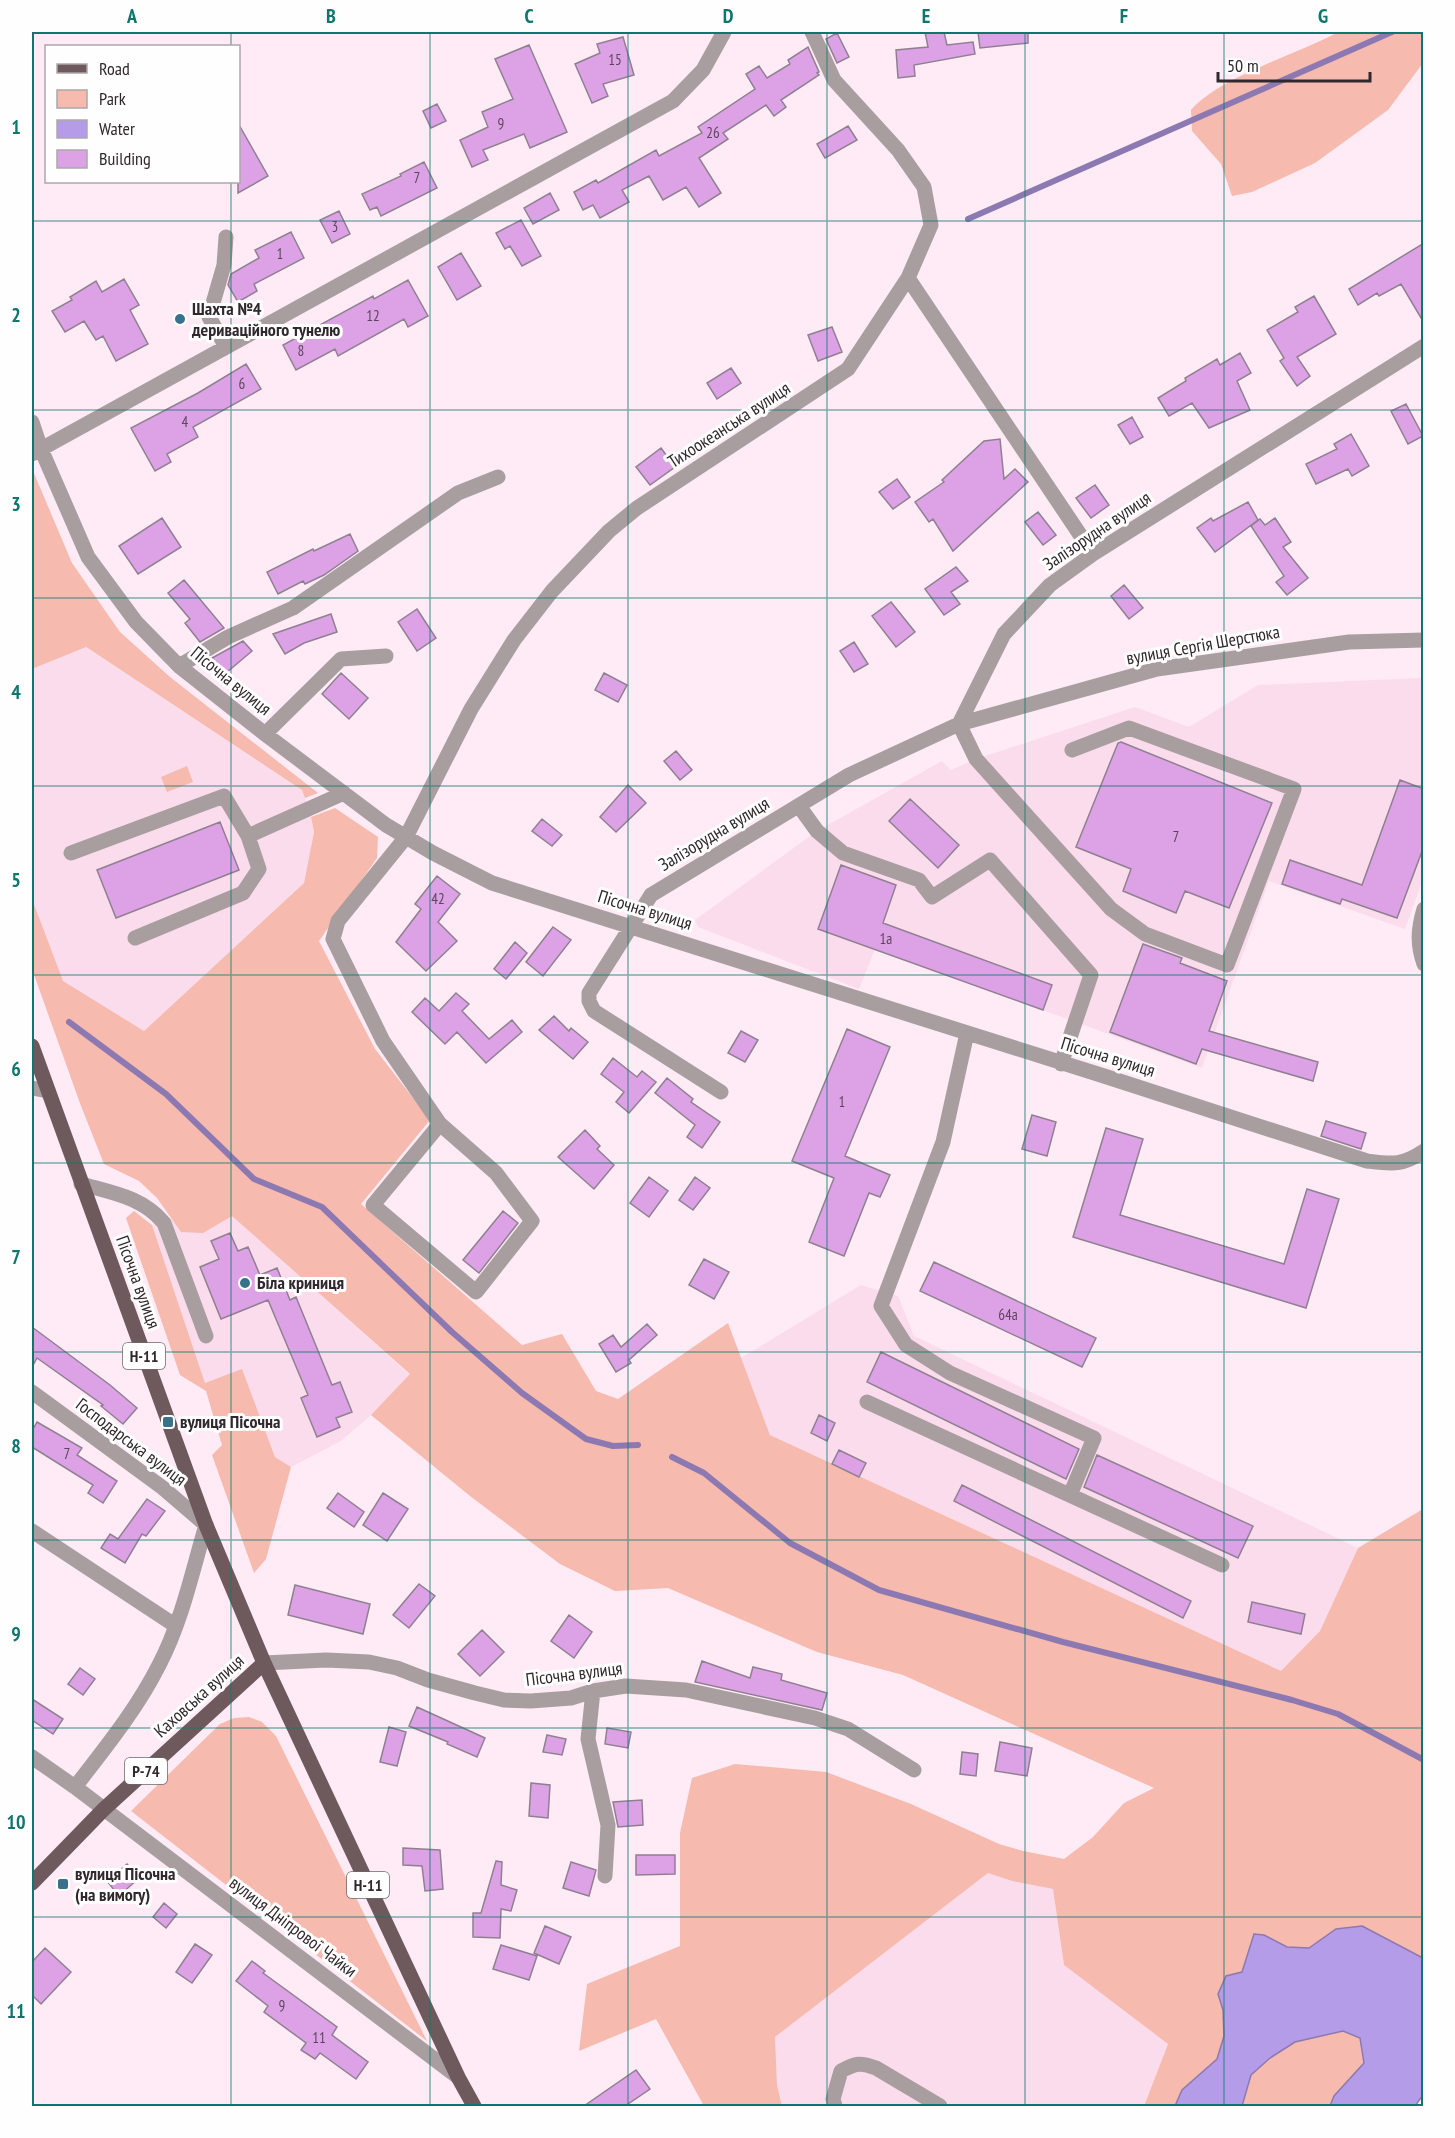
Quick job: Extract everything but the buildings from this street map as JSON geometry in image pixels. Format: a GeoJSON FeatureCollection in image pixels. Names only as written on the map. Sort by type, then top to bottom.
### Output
{"type":"FeatureCollection","features":[{"type":"Feature","properties":{"kind":"main road","name":"Пісочна вулиця"},"geometry":{"type":"LineString","coordinates":[[32,1046],[206,1525],[264,1663],[458,2077],[474,2106]]}},
{"type":"Feature","properties":{"kind":"main road","name":"Каховська вулиця"},"geometry":{"type":"LineString","coordinates":[[32,1883],[104,1809],[264,1663]]}},
{"type":"Feature","properties":{"kind":"street"},"geometry":{"type":"LineString","coordinates":[[36,452],[673,101],[703,70],[724,32]]}},
{"type":"Feature","properties":{"kind":"street","name":"Тихоокеанська вулиця"},"geometry":{"type":"LineString","coordinates":[[440,1124],[373,1205],[476,1292],[532,1221],[496,1173],[440,1124],[383,1041],[333,939],[338,921],[406,837],[471,709],[514,640],[552,591],[609,531],[637,508],[848,369],[908,278],[931,225],[924,187],[898,150],[834,80],[812,32]]}},
{"type":"Feature","properties":{"kind":"street"},"geometry":{"type":"LineString","coordinates":[[226,237],[224,265],[209,317],[226,347]]}},
{"type":"Feature","properties":{"kind":"street"},"geometry":{"type":"LineString","coordinates":[[908,278],[1093,554]]}},
{"type":"Feature","properties":{"kind":"street","name":"Залізорудна вулиця"},"geometry":{"type":"LineString","coordinates":[[722,1092],[594,1011],[589,1001],[589,993],[651,895],[849,775],[959,724],[1004,634],[1050,585],[1093,554],[1424,346]]}},
{"type":"Feature","properties":{"kind":"street","name":"Пісочна вулиця"},"geometry":{"type":"LineString","coordinates":[[32,422],[36,452],[88,557],[136,622],[179,666],[386,825],[492,883],[1367,1161],[1395,1164],[1410,1160],[1424,1151]]}},
{"type":"Feature","properties":{"kind":"street"},"geometry":{"type":"LineString","coordinates":[[179,666],[228,637],[293,608],[458,493],[498,477]]}},
{"type":"Feature","properties":{"kind":"street","name":"вулиця Сергія Шерстюка"},"geometry":{"type":"LineString","coordinates":[[959,724],[1157,669],[1349,642],[1424,640]]}},
{"type":"Feature","properties":{"kind":"street"},"geometry":{"type":"LineString","coordinates":[[265,734],[341,659],[386,656]]}},
{"type":"Feature","properties":{"kind":"street"},"geometry":{"type":"LineString","coordinates":[[959,724],[976,759],[1111,909],[1144,934],[1227,965],[1294,789],[1129,728],[1072,750]]}},
{"type":"Feature","properties":{"kind":"street"},"geometry":{"type":"LineString","coordinates":[[248,836],[344,793]]}},
{"type":"Feature","properties":{"kind":"street"},"geometry":{"type":"LineString","coordinates":[[71,853],[224,796],[248,836],[259,869],[243,893],[135,938]]}},
{"type":"Feature","properties":{"kind":"street"},"geometry":{"type":"LineString","coordinates":[[799,806],[817,831],[843,853],[919,880],[932,897],[990,860],[1091,975],[1061,1064]]}},
{"type":"Feature","properties":{"kind":"street"},"geometry":{"type":"LineString","coordinates":[[1424,909],[1419,926],[1418,947],[1424,964]]}},
{"type":"Feature","properties":{"kind":"street"},"geometry":{"type":"LineString","coordinates":[[967,1033],[943,1142],[881,1306],[906,1345],[950,1373],[1094,1438],[1070,1495]]}},
{"type":"Feature","properties":{"kind":"street"},"geometry":{"type":"LineString","coordinates":[[32,1088],[48,1090]]}},
{"type":"Feature","properties":{"kind":"street"},"geometry":{"type":"LineString","coordinates":[[81,1184],[128,1197],[147,1206],[164,1223],[206,1336]]}},
{"type":"Feature","properties":{"kind":"street","name":"Господарська вулиця"},"geometry":{"type":"LineString","coordinates":[[32,1392],[163,1488],[206,1525]]}},
{"type":"Feature","properties":{"kind":"street"},"geometry":{"type":"LineString","coordinates":[[867,1402],[1222,1565]]}},
{"type":"Feature","properties":{"kind":"street"},"geometry":{"type":"LineString","coordinates":[[75,1787],[135,1707],[159,1665],[176,1626],[206,1525]]}},
{"type":"Feature","properties":{"kind":"street"},"geometry":{"type":"LineString","coordinates":[[32,1531],[176,1626]]}},
{"type":"Feature","properties":{"kind":"street","name":"Пісочна вулиця"},"geometry":{"type":"LineString","coordinates":[[264,1663],[326,1660],[369,1662],[397,1668],[475,1694],[504,1700],[531,1701],[571,1698],[593,1690],[626,1686],[686,1690],[815,1718],[848,1729],[914,1770]]}},
{"type":"Feature","properties":{"kind":"street"},"geometry":{"type":"LineString","coordinates":[[593,1690],[588,1738],[608,1824],[605,1876]]}},
{"type":"Feature","properties":{"kind":"street","name":"вулиця Дніпрової Чайки"},"geometry":{"type":"LineString","coordinates":[[32,1756],[458,2077]]}},
{"type":"Feature","properties":{"kind":"street"},"geometry":{"type":"LineString","coordinates":[[835,2106],[833,2099],[841,2071],[855,2064],[866,2064],[940,2106]]}},
{"type":"Feature","properties":{"kind":"shaded area"},"geometry":{"type":"Polygon","coordinates":[[[85,647],[302,790],[314,832],[304,883],[144,1031],[62,981],[32,899],[32,669],[85,647]]]}},
{"type":"Feature","properties":{"kind":"shaded area"},"geometry":{"type":"Polygon","coordinates":[[[1423,678],[1423,879],[1405,929],[1269,881],[1202,1068],[875,949],[859,989],[698,927],[695,920],[817,831],[942,761],[951,770],[976,759],[1135,707],[1189,727],[1258,685],[1423,678]]]}},
{"type":"Feature","properties":{"kind":"shaded area"},"geometry":{"type":"Polygon","coordinates":[[[217,1202],[410,1375],[371,1415],[341,1441],[291,1467],[275,1457],[242,1370],[205,1383],[152,1225],[217,1202]]]}},
{"type":"Feature","properties":{"kind":"shaded area"},"geometry":{"type":"Polygon","coordinates":[[[861,1285],[898,1296],[914,1336],[1358,1548],[1320,1631],[1282,1672],[770,1435],[741,1358],[861,1285]]]}},
{"type":"Feature","properties":{"kind":"shaded area"},"geometry":{"type":"Polygon","coordinates":[[[988,1873],[1012,1881],[1053,1889],[1064,1965],[1168,2044],[1144,2106],[782,2106],[777,2085],[775,2037],[988,1873]]]}},
{"type":"Feature","properties":{"kind":"green space"},"geometry":{"type":"Polygon","coordinates":[[[1338,32],[1423,32],[1423,63],[1388,110],[1315,163],[1252,192],[1232,196],[1221,164],[1192,131],[1191,110],[1221,86],[1338,32]]]}},
{"type":"Feature","properties":{"kind":"green space"},"geometry":{"type":"Polygon","coordinates":[[[33,471],[72,563],[120,632],[170,677],[318,793],[305,798],[302,790],[86,647],[32,669],[33,471]]]}},
{"type":"Feature","properties":{"kind":"green space"},"geometry":{"type":"Polygon","coordinates":[[[187,766],[193,782],[167,792],[161,777],[187,766]]]}},
{"type":"Feature","properties":{"kind":"green space"},"geometry":{"type":"Polygon","coordinates":[[[335,808],[378,837],[377,858],[319,941],[375,1049],[430,1120],[361,1204],[522,1345],[562,1334],[596,1391],[618,1399],[728,1323],[770,1435],[1281,1671],[1320,1631],[1358,1548],[1423,1509],[1423,1958],[1401,1946],[1381,1939],[1336,1929],[1316,1945],[1302,1949],[1294,1949],[1254,1934],[1242,1972],[1218,1994],[1223,2010],[1224,2037],[1217,2059],[1182,2090],[1175,2106],[1144,2106],[1168,2044],[1064,1965],[1053,1889],[1012,1881],[988,1873],[775,2037],[777,2085],[782,2106],[704,2106],[656,2019],[579,2051],[587,1984],[680,1946],[680,1833],[692,1778],[735,1764],[826,1772],[911,1804],[999,1844],[1064,1859],[1093,1837],[1124,1803],[1154,1788],[903,1675],[817,1652],[668,1588],[615,1591],[560,1564],[470,1496],[371,1415],[410,1374],[232,1216],[203,1233],[181,1232],[157,1198],[139,1181],[104,1164],[32,969],[32,899],[63,981],[144,1031],[304,883],[314,832],[311,817],[335,808]]]}},
{"type":"Feature","properties":{"kind":"green space"},"geometry":{"type":"Polygon","coordinates":[[[134,1211],[152,1225],[205,1383],[242,1369],[275,1457],[291,1467],[266,1559],[254,1573],[212,1455],[222,1445],[206,1391],[180,1375],[126,1218],[134,1211]]]}},
{"type":"Feature","properties":{"kind":"green space"},"geometry":{"type":"Polygon","coordinates":[[[249,1717],[262,1722],[276,1736],[427,2041],[131,1811],[220,1724],[234,1718],[249,1717]]]}},
{"type":"Feature","properties":{"kind":"green space"},"geometry":{"type":"Polygon","coordinates":[[[1343,2031],[1360,2038],[1364,2063],[1334,2096],[1330,2106],[1242,2106],[1251,2075],[1270,2058],[1295,2042],[1343,2031]]]}},
{"type":"Feature","properties":{"kind":"water"},"geometry":{"type":"Polygon","coordinates":[[[1362,1926],[1423,1958],[1423,2095],[1415,2106],[1330,2106],[1334,2096],[1364,2063],[1360,2038],[1343,2031],[1295,2042],[1270,2058],[1251,2075],[1242,2106],[1175,2106],[1182,2090],[1217,2059],[1224,2036],[1223,2010],[1218,1994],[1226,1976],[1242,1972],[1254,1934],[1264,1935],[1287,1947],[1309,1948],[1336,1929],[1362,1926]]]}},
{"type":"Feature","properties":{"kind":"waterway"},"geometry":{"type":"LineString","coordinates":[[968,219],[1392,32]]}},
{"type":"Feature","properties":{"kind":"waterway"},"geometry":{"type":"LineString","coordinates":[[69,1022],[166,1094],[254,1179],[322,1207],[452,1332],[522,1393],[586,1439],[613,1446],[638,1445]]}},
{"type":"Feature","properties":{"kind":"waterway"},"geometry":{"type":"LineString","coordinates":[[672,1457],[704,1473],[790,1543],[879,1590],[1063,1642],[1292,1700],[1338,1714],[1424,1760]]}},
{"type":"Feature","properties":{"kind":"place","name":"Шахта №4 дериваційного тунелю"},"geometry":{"type":"Point","coordinates":[180,319]}},
{"type":"Feature","properties":{"kind":"place","name":"Біла криниця"},"geometry":{"type":"Point","coordinates":[245,1283]}},
{"type":"Feature","properties":{"kind":"place","name":"вулиця Пісочна"},"geometry":{"type":"Point","coordinates":[168,1422]}},
{"type":"Feature","properties":{"kind":"place","name":"вулиця Пісочна (на вимогу)"},"geometry":{"type":"Point","coordinates":[63,1884]}}]}
